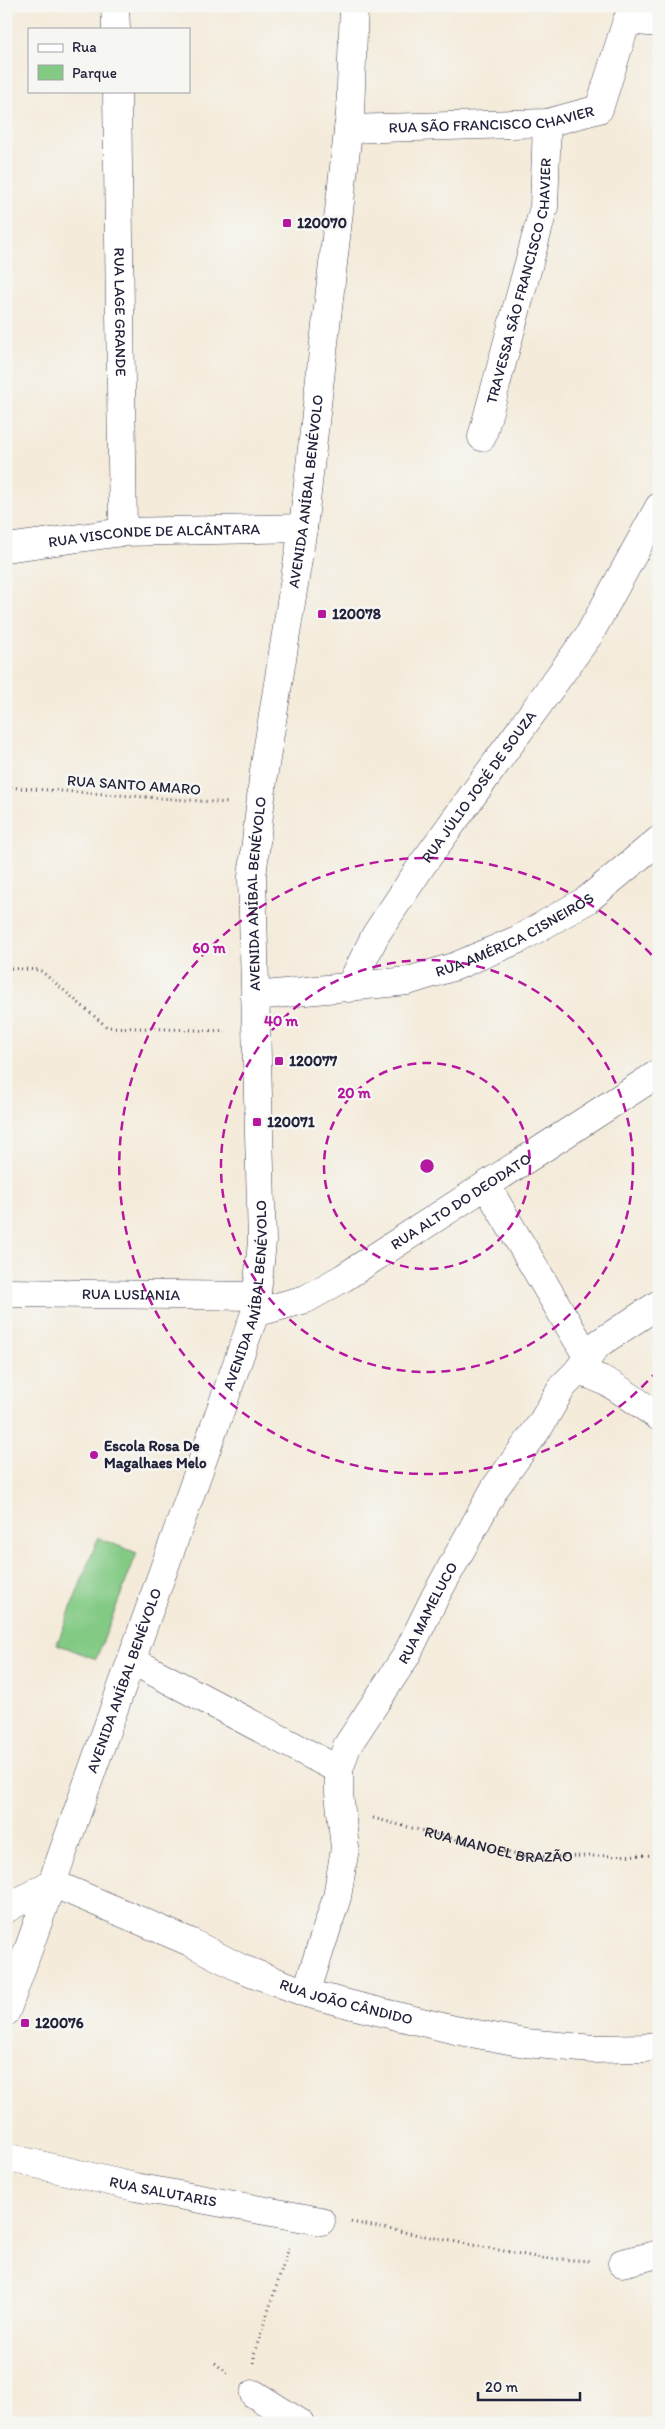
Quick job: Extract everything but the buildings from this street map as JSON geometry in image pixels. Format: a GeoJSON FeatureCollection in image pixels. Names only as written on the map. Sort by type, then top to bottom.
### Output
{"type":"FeatureCollection","features":[{"type":"Feature","properties":{"kind":"street"},"geometry":{"type":"LineString","coordinates":[[115,6],[116,28]]}},
{"type":"Feature","properties":{"kind":"street","name":"AVENIDA ANÍBAL BENÉVOLO"},"geometry":{"type":"LineString","coordinates":[[6,2012],[133,1662],[256,1304],[262,1242],[252,877],[260,805],[303,528],[348,129],[354,6]]}},
{"type":"Feature","properties":{"kind":"street","name":"RUA SÃO FRANCISCO CHAVIER"},"geometry":{"type":"LineString","coordinates":[[348,129],[547,123],[599,109],[627,20],[659,23]]}},
{"type":"Feature","properties":{"kind":"street","name":"RUA LAGE GRANDE"},"geometry":{"type":"LineString","coordinates":[[116,92],[123,532]]}},
{"type":"Feature","properties":{"kind":"street","name":"TRAVESSA SÃO FRANCISCO CHAVIER"},"geometry":{"type":"LineString","coordinates":[[482,437],[544,207],[547,123]]}},
{"type":"Feature","properties":{"kind":"street","name":"RUA JÚLIO JOSÉ DE SOUZA"},"geometry":{"type":"LineString","coordinates":[[349,988],[376,934],[422,865],[589,635],[659,507]]}},
{"type":"Feature","properties":{"kind":"street","name":"RUA VISCONDE DE ALCÂNTARA"},"geometry":{"type":"LineString","coordinates":[[6,548],[123,532],[303,528]]}},
{"type":"Feature","properties":{"kind":"street","name":"RUA AMÉRICA CISNEIROS"},"geometry":{"type":"LineString","coordinates":[[349,988],[408,981],[456,966],[519,939],[587,900],[659,840]]}},
{"type":"Feature","properties":{"kind":"street"},"geometry":{"type":"LineString","coordinates":[[255,996],[349,988]]}},
{"type":"Feature","properties":{"kind":"street","name":"RUA ALTO DO DEODATO"},"geometry":{"type":"LineString","coordinates":[[256,1304],[313,1295],[344,1278],[659,1073]]}},
{"type":"Feature","properties":{"kind":"street"},"geometry":{"type":"LineString","coordinates":[[486,1185],[582,1365],[588,1373],[603,1379],[659,1417]]}},
{"type":"Feature","properties":{"kind":"street","name":"RUA LUSIANIA"},"geometry":{"type":"LineString","coordinates":[[6,1293],[256,1304]]}},
{"type":"Feature","properties":{"kind":"street","name":"RUA MAMELUCO"},"geometry":{"type":"LineString","coordinates":[[306,1993],[337,1897],[345,1848],[339,1770],[347,1746],[406,1656],[435,1597],[495,1488],[541,1424],[562,1386],[582,1365],[598,1344],[659,1304]]}},
{"type":"Feature","properties":{"kind":"street"},"geometry":{"type":"LineString","coordinates":[[133,1662],[339,1770]]}},
{"type":"Feature","properties":{"kind":"street"},"geometry":{"type":"LineString","coordinates":[[6,1909],[52,1883]]}},
{"type":"Feature","properties":{"kind":"street","name":"RUA JOÃO CÂNDIDO"},"geometry":{"type":"LineString","coordinates":[[52,1883],[190,1942],[240,1968],[306,1993],[455,2030],[525,2043],[593,2049],[645,2048],[659,2045]]}},
{"type":"Feature","properties":{"kind":"street","name":"RUA SALUTARIS"},"geometry":{"type":"LineString","coordinates":[[6,2157],[135,2187],[322,2221]]}},
{"type":"Feature","properties":{"kind":"street"},"geometry":{"type":"LineString","coordinates":[[622,2263],[659,2254]]}},
{"type":"Feature","properties":{"kind":"street"},"geometry":{"type":"LineString","coordinates":[[254,2394],[300,2423]]}},
{"type":"Feature","properties":{"kind":"path","name":"RUA SANTO AMARO"},"geometry":{"type":"LineString","coordinates":[[6,787],[260,805]]}},
{"type":"Feature","properties":{"kind":"path"},"geometry":{"type":"LineString","coordinates":[[6,968],[40,970],[107,1027],[256,1032]]}},
{"type":"Feature","properties":{"kind":"path","name":"RUA MANOEL BRAZÃO"},"geometry":{"type":"LineString","coordinates":[[341,1810],[525,1857],[659,1855]]}},
{"type":"Feature","properties":{"kind":"path"},"geometry":{"type":"LineString","coordinates":[[254,2394],[254,2354],[288,2248],[302,2229],[322,2221],[349,2222],[541,2258],[622,2263]]}},
{"type":"Feature","properties":{"kind":"green space"},"geometry":{"type":"Polygon","coordinates":[[[98,1538],[137,1553],[96,1659],[57,1644],[98,1538]]]}},
{"type":"Feature","properties":{"kind":"place","name":"120070"},"geometry":{"type":"Point","coordinates":[287,223]}},
{"type":"Feature","properties":{"kind":"place","name":"120078"},"geometry":{"type":"Point","coordinates":[322,614]}},
{"type":"Feature","properties":{"kind":"place","name":"120077"},"geometry":{"type":"Point","coordinates":[279,1061]}},
{"type":"Feature","properties":{"kind":"place","name":"120071"},"geometry":{"type":"Point","coordinates":[257,1122]}},
{"type":"Feature","properties":{"kind":"place","name":"Escola Rosa De Magalhaes Melo"},"geometry":{"type":"Point","coordinates":[94,1455]}},
{"type":"Feature","properties":{"kind":"place","name":"120076"},"geometry":{"type":"Point","coordinates":[25,2023]}}]}
